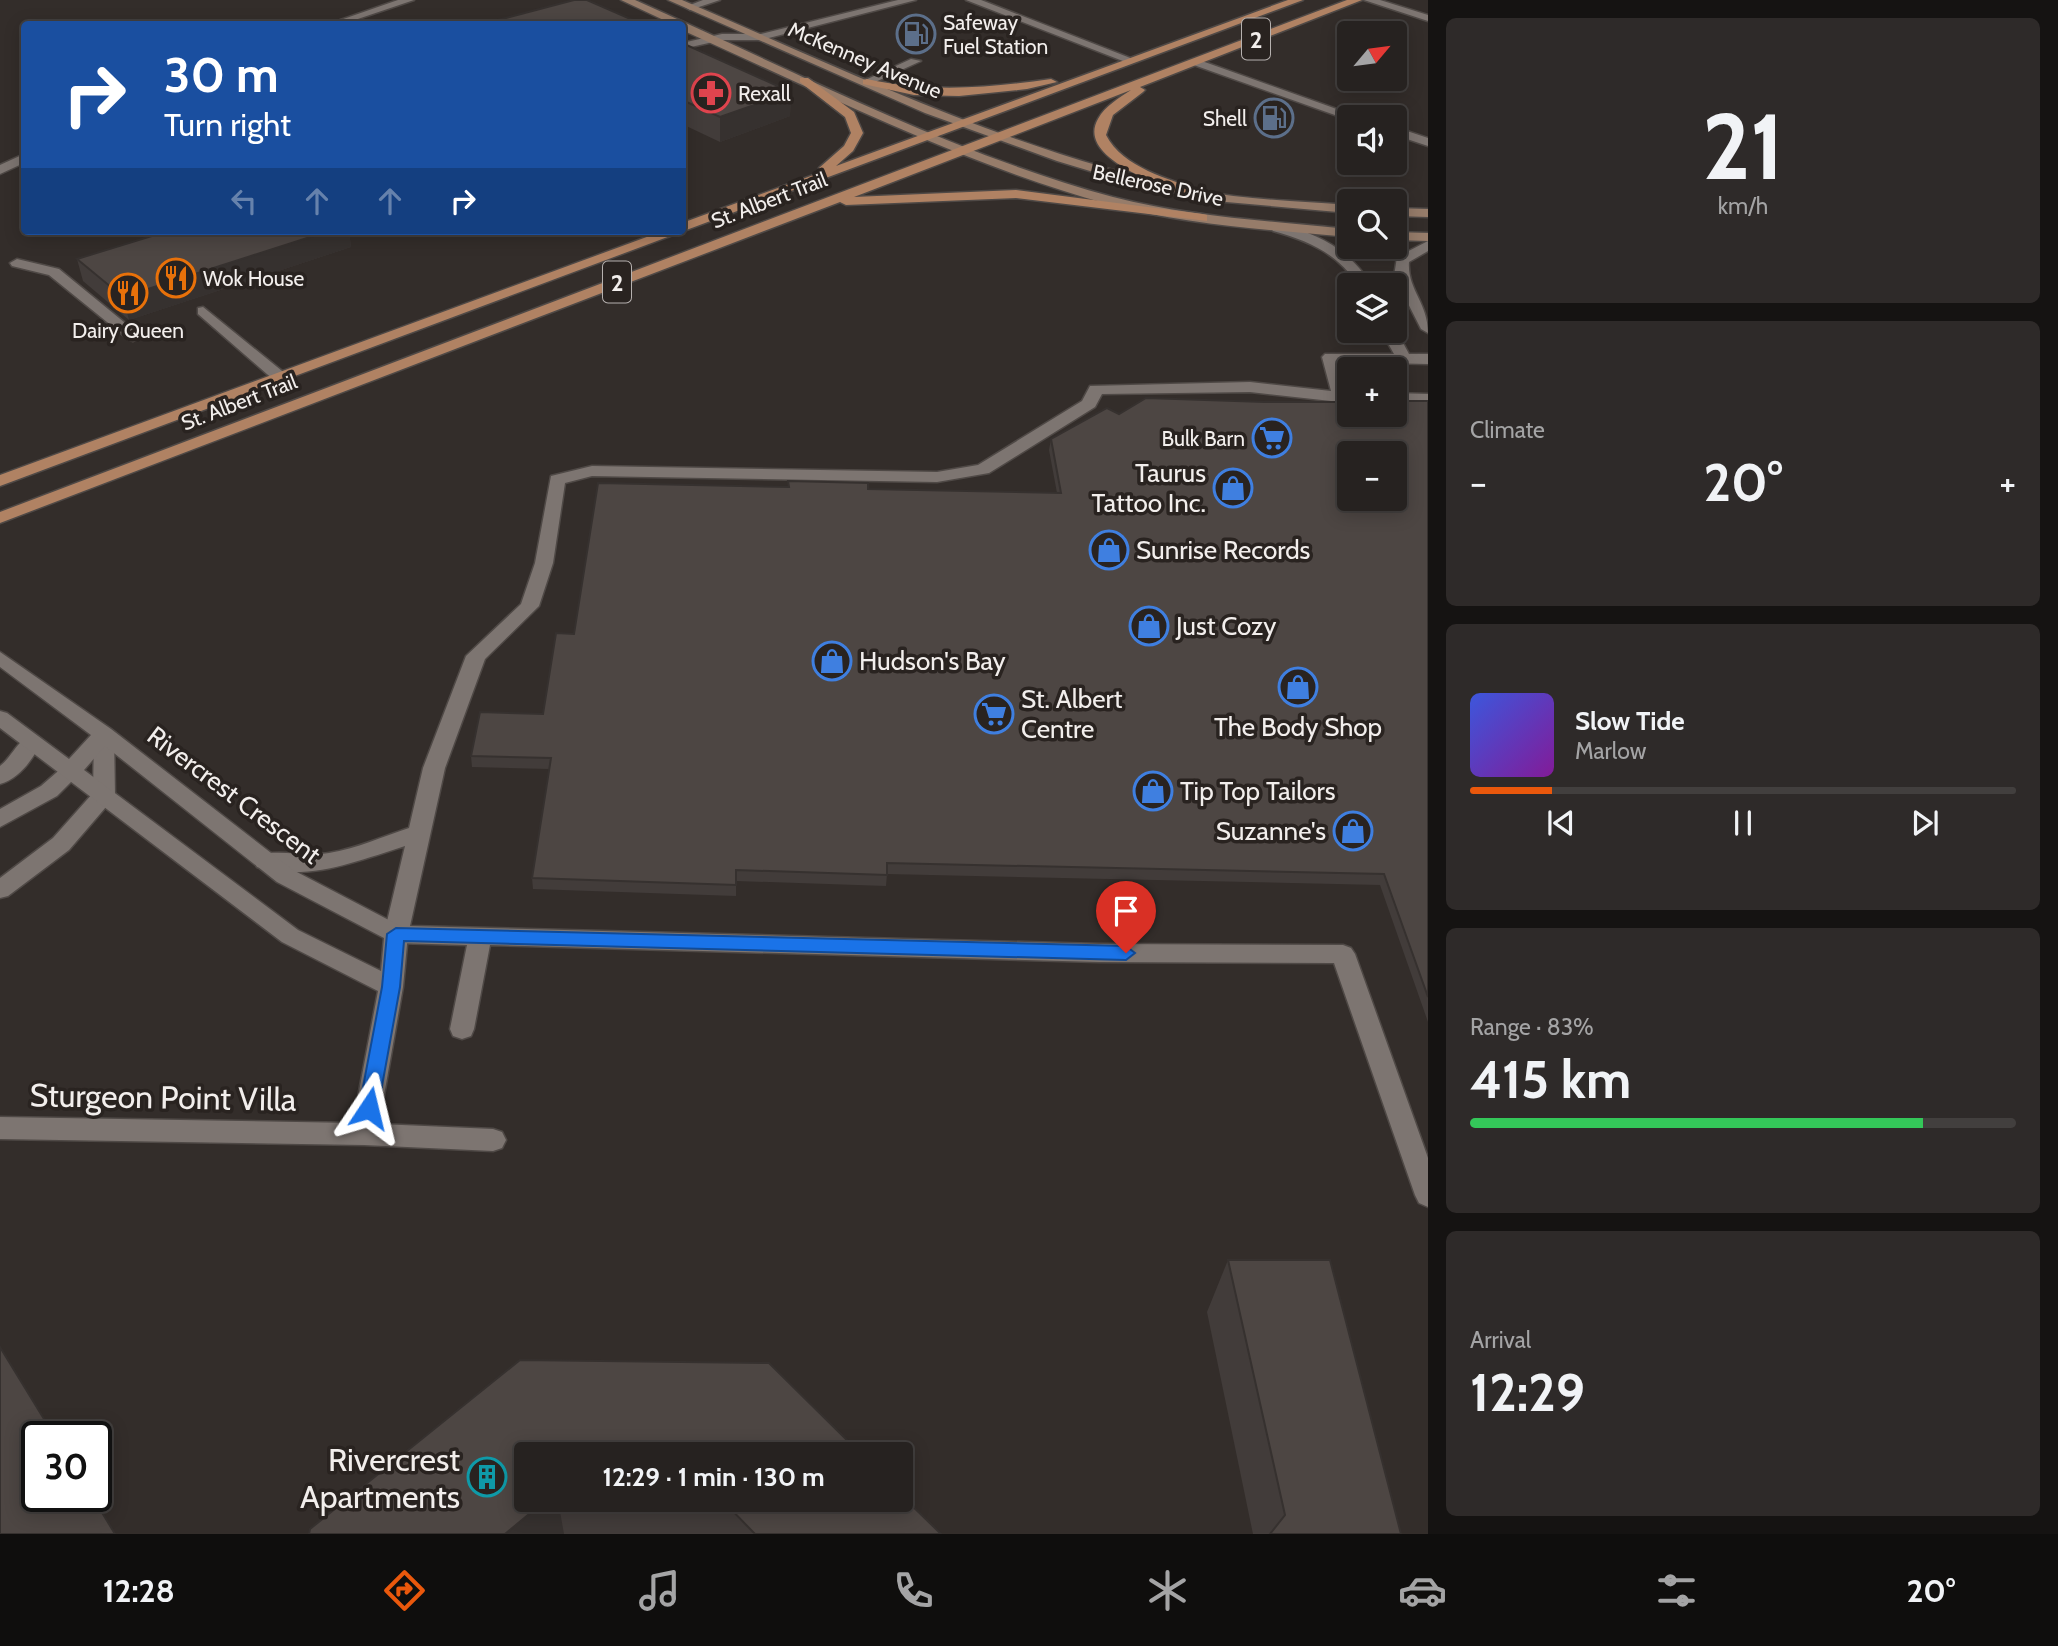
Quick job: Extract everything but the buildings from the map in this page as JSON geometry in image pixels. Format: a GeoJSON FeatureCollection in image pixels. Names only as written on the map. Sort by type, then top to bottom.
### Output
{"type":"FeatureCollection","features":[{"type":"Feature","properties":{"kind":"main road","name":"McKenney Avenue"},"geometry":{"type":"LineString","coordinates":[[626,0],[672,21]]}},
{"type":"Feature","properties":{"kind":"main road","name":"McKenney Avenue"},"geometry":{"type":"LineString","coordinates":[[673,0],[999,136]]}},
{"type":"Feature","properties":{"kind":"main road","name":"St. Albert Trail"},"geometry":{"type":"LineString","coordinates":[[686,227],[1298,0]]}},
{"type":"Feature","properties":{"kind":"main road","name":"St. Albert Trail"},"geometry":{"type":"LineString","coordinates":[[0,518],[1357,0]]}},
{"type":"Feature","properties":{"kind":"main road","name":"McKenney Avenue"},"geometry":{"type":"LineString","coordinates":[[686,27],[965,149]]}},
{"type":"Feature","properties":{"kind":"main road"},"geometry":{"type":"LineString","coordinates":[[867,82],[902,92],[950,95],[1095,75]]}},
{"type":"Feature","properties":{"kind":"main road"},"geometry":{"type":"LineString","coordinates":[[1154,77],[1106,117],[1099,132],[1101,140],[1115,157],[1128,165],[1197,194]]}},
{"type":"Feature","properties":{"kind":"main road"},"geometry":{"type":"LineString","coordinates":[[804,80],[850,115],[857,133],[849,148],[818,178]]}},
{"type":"Feature","properties":{"kind":"main road","name":"Bellerose Drive"},"geometry":{"type":"LineString","coordinates":[[999,136],[1110,174],[1197,194],[1337,208]]}},
{"type":"Feature","properties":{"kind":"main road","name":"Bellerose Drive"},"geometry":{"type":"LineString","coordinates":[[965,149],[1025,174],[1113,201],[1202,218],[1337,232]]}},
{"type":"Feature","properties":{"kind":"main road"},"geometry":{"type":"LineString","coordinates":[[827,202],[1016,194],[1202,218]]}},
{"type":"Feature","properties":{"kind":"main road"},"geometry":{"type":"LineString","coordinates":[[1407,213],[1428,214]]}},
{"type":"Feature","properties":{"kind":"main road","name":"St. Albert Trail"},"geometry":{"type":"LineString","coordinates":[[0,481],[665,235]]}},
{"type":"Feature","properties":{"kind":"main road"},"geometry":{"type":"LineString","coordinates":[[1407,236],[1428,237]]}},
{"type":"Feature","properties":{"kind":"main road"},"geometry":{"type":"LineString","coordinates":[[0,467],[79,452]]}},
{"type":"Feature","properties":{"kind":"street"},"geometry":{"type":"LineString","coordinates":[[343,21],[409,0]]}},
{"type":"Feature","properties":{"kind":"street"},"geometry":{"type":"LineString","coordinates":[[690,7],[715,0]]}},
{"type":"Feature","properties":{"kind":"street"},"geometry":{"type":"LineString","coordinates":[[686,45],[712,39],[761,37],[911,0]]}},
{"type":"Feature","properties":{"kind":"street"},"geometry":{"type":"LineString","coordinates":[[971,0],[1132,61]]}},
{"type":"Feature","properties":{"kind":"street"},"geometry":{"type":"LineString","coordinates":[[1369,0],[1428,18]]}},
{"type":"Feature","properties":{"kind":"street"},"geometry":{"type":"LineString","coordinates":[[867,82],[915,61]]}},
{"type":"Feature","properties":{"kind":"street"},"geometry":{"type":"LineString","coordinates":[[1195,62],[1337,111]]}},
{"type":"Feature","properties":{"kind":"street"},"geometry":{"type":"LineString","coordinates":[[1407,135],[1428,142]]}},
{"type":"Feature","properties":{"kind":"street"},"geometry":{"type":"LineString","coordinates":[[0,170],[21,160]]}},
{"type":"Feature","properties":{"kind":"street"},"geometry":{"type":"LineString","coordinates":[[1278,228],[1307,236],[1340,252],[1349,259],[1358,273]]}},
{"type":"Feature","properties":{"kind":"street"},"geometry":{"type":"LineString","coordinates":[[1428,245],[1402,260],[1401,276],[1428,329]]}},
{"type":"Feature","properties":{"kind":"street"},"geometry":{"type":"LineString","coordinates":[[16,263],[54,272],[132,336]]}},
{"type":"Feature","properties":{"kind":"street"},"geometry":{"type":"LineString","coordinates":[[203,311],[281,377]]}},
{"type":"Feature","properties":{"kind":"street"},"geometry":{"type":"LineString","coordinates":[[1337,357],[1329,357],[1337,378]]}},
{"type":"Feature","properties":{"kind":"street"},"geometry":{"type":"LineString","coordinates":[[1407,358],[1428,359]]}},
{"type":"Feature","properties":{"kind":"street"},"geometry":{"type":"LineString","coordinates":[[364,1134],[391,987],[396,934],[434,768],[476,656],[530,606],[544,563],[557,480],[592,471],[937,477],[983,469],[1089,404],[1096,389],[1250,387],[1337,397]]}},
{"type":"Feature","properties":{"kind":"street"},"geometry":{"type":"LineString","coordinates":[[1407,398],[1428,399]]}},
{"type":"Feature","properties":{"kind":"street","name":"Rivercrest Crescent"},"geometry":{"type":"LineString","coordinates":[[0,658],[104,734],[285,876],[396,934]]}},
{"type":"Feature","properties":{"kind":"street"},"geometry":{"type":"LineString","coordinates":[[0,718],[290,936],[391,987]]}},
{"type":"Feature","properties":{"kind":"street"},"geometry":{"type":"LineString","coordinates":[[0,890],[61,844],[104,795],[104,734]]}},
{"type":"Feature","properties":{"kind":"street","name":"Rivercrest Crescent"},"geometry":{"type":"LineString","coordinates":[[0,819],[49,792],[104,734]]}},
{"type":"Feature","properties":{"kind":"street"},"geometry":{"type":"LineString","coordinates":[[0,777],[17,764],[32,742]]}},
{"type":"Feature","properties":{"kind":"street"},"geometry":{"type":"LineString","coordinates":[[265,860],[306,864],[333,862],[419,833]]}},
{"type":"Feature","properties":{"kind":"street"},"geometry":{"type":"LineString","coordinates":[[396,934],[1099,953],[1343,954],[1428,1195]]}},
{"type":"Feature","properties":{"kind":"street"},"geometry":{"type":"LineString","coordinates":[[462,1029],[480,938]]}},
{"type":"Feature","properties":{"kind":"street","name":"Sturgeon Point Villa"},"geometry":{"type":"LineString","coordinates":[[0,1128],[364,1134],[493,1140]]}},
{"type":"Feature","properties":{"kind":"place","name":"Safeway Fuel Station"},"geometry":{"type":"Point","coordinates":[916,34]}},
{"type":"Feature","properties":{"kind":"place","name":"Rexall"},"geometry":{"type":"Point","coordinates":[711,93]}},
{"type":"Feature","properties":{"kind":"place","name":"Shell"},"geometry":{"type":"Point","coordinates":[1274,118]}},
{"type":"Feature","properties":{"kind":"place","name":"Wok House"},"geometry":{"type":"Point","coordinates":[176,278]}},
{"type":"Feature","properties":{"kind":"place","name":"Dairy Queen"},"geometry":{"type":"Point","coordinates":[128,293]}},
{"type":"Feature","properties":{"kind":"place","name":"Bulk Barn"},"geometry":{"type":"Point","coordinates":[1272,438]}},
{"type":"Feature","properties":{"kind":"place","name":"Taurus Tattoo Inc."},"geometry":{"type":"Point","coordinates":[1233,488]}},
{"type":"Feature","properties":{"kind":"place","name":"Sunrise Records"},"geometry":{"type":"Point","coordinates":[1109,550]}},
{"type":"Feature","properties":{"kind":"place","name":"Just Cozy"},"geometry":{"type":"Point","coordinates":[1149,626]}},
{"type":"Feature","properties":{"kind":"place","name":"Hudson's Bay"},"geometry":{"type":"Point","coordinates":[832,661]}},
{"type":"Feature","properties":{"kind":"place","name":"The Body Shop"},"geometry":{"type":"Point","coordinates":[1298,687]}},
{"type":"Feature","properties":{"kind":"place","name":"St. Albert Centre"},"geometry":{"type":"Point","coordinates":[994,714]}},
{"type":"Feature","properties":{"kind":"place","name":"Tip Top Tailors"},"geometry":{"type":"Point","coordinates":[1153,791]}},
{"type":"Feature","properties":{"kind":"place","name":"Suzanne's"},"geometry":{"type":"Point","coordinates":[1353,831]}},
{"type":"Feature","properties":{"kind":"place","name":"Rivercrest Apartments"},"geometry":{"type":"Point","coordinates":[487,1477]}},
{"type":"Feature","properties":{"kind":"route"},"geometry":{"type":"LineString","coordinates":[[369,1108],[391,987],[396,934],[528,940],[1126,953]]}}]}
